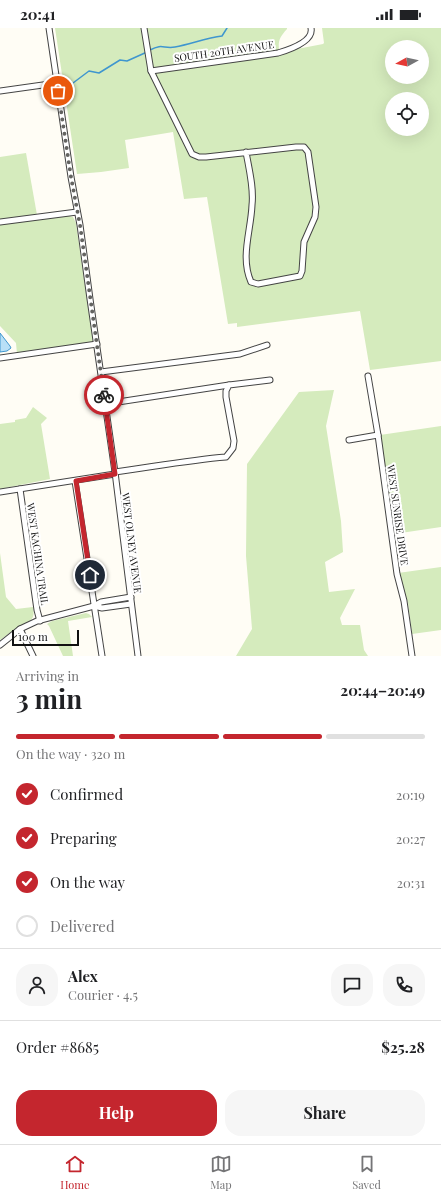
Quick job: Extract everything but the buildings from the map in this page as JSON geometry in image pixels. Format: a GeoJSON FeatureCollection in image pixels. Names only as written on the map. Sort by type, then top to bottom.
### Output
{"type":"FeatureCollection","features":[{"type":"Feature","properties":{"kind":"street","name":"WEST OLNEY AVENUE"},"geometry":{"type":"LineString","coordinates":[[49,28],[101,372],[138,656]]}},
{"type":"Feature","properties":{"kind":"street"},"geometry":{"type":"LineString","coordinates":[[144,28],[151,71],[192,154],[199,157],[206,157],[246,152],[304,147],[308,152],[316,207],[315,217],[304,242],[302,271],[300,276],[258,284],[251,282],[248,276],[246,255],[253,205],[251,178],[246,152]]}},
{"type":"Feature","properties":{"kind":"street","name":"SOUTH 20TH AVENUE"},"geometry":{"type":"LineString","coordinates":[[151,71],[278,53],[289,50],[303,43],[310,36],[312,28]]}},
{"type":"Feature","properties":{"kind":"street"},"geometry":{"type":"LineString","coordinates":[[0,91],[57,83]]}},
{"type":"Feature","properties":{"kind":"street"},"geometry":{"type":"LineString","coordinates":[[0,222],[77,212]]}},
{"type":"Feature","properties":{"kind":"street"},"geometry":{"type":"LineString","coordinates":[[0,358],[97,344]]}},
{"type":"Feature","properties":{"kind":"street"},"geometry":{"type":"LineString","coordinates":[[101,372],[240,354],[267,345]]}},
{"type":"Feature","properties":{"kind":"street","name":"WEST SUNRISE DRIVE"},"geometry":{"type":"LineString","coordinates":[[368,376],[378,435],[397,574],[404,601],[412,656]]}},
{"type":"Feature","properties":{"kind":"street"},"geometry":{"type":"LineString","coordinates":[[105,404],[270,380]]}},
{"type":"Feature","properties":{"kind":"street"},"geometry":{"type":"LineString","coordinates":[[0,492],[76,481],[115,473],[199,460],[226,458],[233,448],[234,440],[226,397],[226,391],[229,385]]}},
{"type":"Feature","properties":{"kind":"street"},"geometry":{"type":"LineString","coordinates":[[349,440],[378,435]]}},
{"type":"Feature","properties":{"kind":"street"},"geometry":{"type":"LineString","coordinates":[[76,481],[102,656]]}},
{"type":"Feature","properties":{"kind":"street","name":"WEST KACHINA TRAIL"},"geometry":{"type":"LineString","coordinates":[[20,489],[37,610],[40,621]]}},
{"type":"Feature","properties":{"kind":"street"},"geometry":{"type":"LineString","coordinates":[[0,645],[20,629],[40,621],[94,606],[101,602],[130,597]]}},
{"type":"Feature","properties":{"kind":"street"},"geometry":{"type":"LineString","coordinates":[[110,600],[111,606]]}},
{"type":"Feature","properties":{"kind":"street"},"geometry":{"type":"LineString","coordinates":[[94,606],[102,608],[131,604]]}},
{"type":"Feature","properties":{"kind":"street"},"geometry":{"type":"LineString","coordinates":[[20,629],[33,656]]}},
{"type":"Feature","properties":{"kind":"green space"},"geometry":{"type":"Polygon","coordinates":[[[55,28],[142,28],[150,74],[279,55],[297,49],[323,44],[322,28],[441,28],[441,361],[370,370],[360,311],[237,327],[237,323],[228,324],[207,197],[184,199],[173,132],[125,140],[129,168],[77,174],[55,28]]]}},
{"type":"Feature","properties":{"kind":"green space"},"geometry":{"type":"Polygon","coordinates":[[[146,28],[287,29],[280,39],[279,50],[153,68],[146,28]]]}},
{"type":"Feature","properties":{"kind":"green space"},"geometry":{"type":"Polygon","coordinates":[[[26,153],[37,215],[0,220],[0,157],[26,153]]]}},
{"type":"Feature","properties":{"kind":"green space"},"geometry":{"type":"Polygon","coordinates":[[[66,215],[73,217],[76,223],[93,341],[88,344],[17,354],[16,343],[0,326],[0,224],[66,215]]]}},
{"type":"Feature","properties":{"kind":"green space"},"geometry":{"type":"Polygon","coordinates":[[[334,390],[326,426],[341,521],[343,552],[325,562],[329,592],[355,589],[340,618],[342,625],[360,625],[364,650],[368,656],[236,656],[252,629],[246,556],[247,464],[299,392],[334,390]]]}},
{"type":"Feature","properties":{"kind":"green space"},"geometry":{"type":"Polygon","coordinates":[[[33,407],[47,418],[41,424],[50,479],[0,489],[0,424],[15,422],[15,420],[26,418],[33,407]]]}},
{"type":"Feature","properties":{"kind":"green space"},"geometry":{"type":"Polygon","coordinates":[[[441,426],[441,527],[394,534],[380,435],[441,426]]]}},
{"type":"Feature","properties":{"kind":"green space"},"geometry":{"type":"Polygon","coordinates":[[[0,553],[6,597],[16,609],[33,607],[34,613],[31,620],[0,640],[0,553]]]}},
{"type":"Feature","properties":{"kind":"green space"},"geometry":{"type":"Polygon","coordinates":[[[441,567],[441,630],[412,634],[408,603],[398,573],[441,567]]]}},
{"type":"Feature","properties":{"kind":"green space"},"geometry":{"type":"Polygon","coordinates":[[[86,613],[92,617],[68,621],[73,656],[63,656],[47,624],[52,621],[86,613]]]}},
{"type":"Feature","properties":{"kind":"water"},"geometry":{"type":"Polygon","coordinates":[[[0,333],[11,348],[7,351],[0,352],[0,333]]]}},
{"type":"Feature","properties":{"kind":"waterway"},"geometry":{"type":"LineString","coordinates":[[150,50],[160,47],[175,47],[222,36],[227,28]]}},
{"type":"Feature","properties":{"kind":"waterway"},"geometry":{"type":"LineString","coordinates":[[65,89],[89,71],[99,73],[120,60],[127,61],[147,52]]}},
{"type":"Feature","properties":{"kind":"way so far"},"geometry":{"type":"LineString","coordinates":[[58,91],[80,225],[104,395]]}},
{"type":"Feature","properties":{"kind":"route"},"geometry":{"type":"LineString","coordinates":[[90,575],[76,481],[115,474],[104,395]]}}]}
